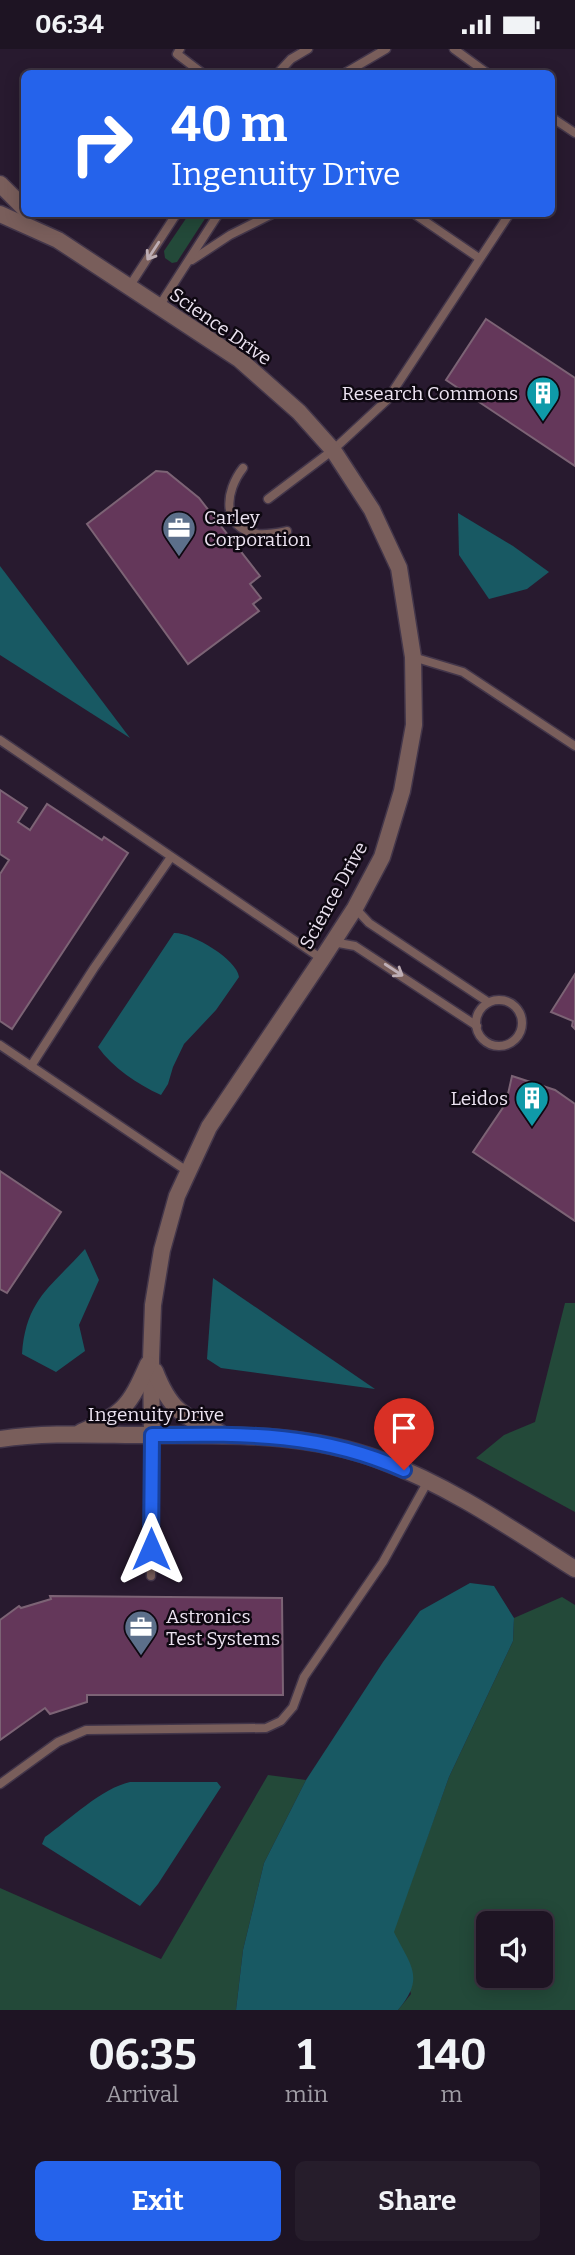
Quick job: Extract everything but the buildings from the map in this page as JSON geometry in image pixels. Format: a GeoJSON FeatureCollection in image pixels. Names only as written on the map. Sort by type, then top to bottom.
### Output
{"type":"FeatureCollection","features":[{"type":"Feature","properties":{"kind":"street"},"geometry":{"type":"LineString","coordinates":[[0,184],[21,205]]}},
{"type":"Feature","properties":{"kind":"street","name":"Science Drive"},"geometry":{"type":"LineString","coordinates":[[0,214],[58,240]]}},
{"type":"Feature","properties":{"kind":"street","name":"Science Drive"},"geometry":{"type":"LineString","coordinates":[[34,217],[58,240],[239,359],[299,412],[333,450],[372,510],[399,568],[413,657],[414,725],[402,791],[382,857],[355,908],[209,1127],[187,1171],[174,1206],[159,1263],[153,1305],[152,1435]]}},
{"type":"Feature","properties":{"kind":"street"},"geometry":{"type":"LineString","coordinates":[[76,1434],[112,1418],[127,1406],[151,1359]]}},
{"type":"Feature","properties":{"kind":"street"},"geometry":{"type":"LineString","coordinates":[[151,1359],[163,1393],[176,1409],[225,1435]]}},
{"type":"Feature","properties":{"kind":"street","name":"Ingenuity Drive"},"geometry":{"type":"LineString","coordinates":[[0,1439],[76,1434],[225,1435],[276,1436],[327,1444],[379,1459],[428,1481],[477,1507],[575,1569]]}},
{"type":"Feature","properties":{"kind":"lane"},"geometry":{"type":"LineString","coordinates":[[180,49],[177,54],[198,70]]}},
{"type":"Feature","properties":{"kind":"lane"},"geometry":{"type":"LineString","coordinates":[[281,70],[291,59],[308,49]]}},
{"type":"Feature","properties":{"kind":"lane"},"geometry":{"type":"LineString","coordinates":[[350,70],[386,49]]}},
{"type":"Feature","properties":{"kind":"lane"},"geometry":{"type":"LineString","coordinates":[[454,49],[483,70]]}},
{"type":"Feature","properties":{"kind":"lane"},"geometry":{"type":"LineString","coordinates":[[555,120],[575,133]]}},
{"type":"Feature","properties":{"kind":"lane"},"geometry":{"type":"LineString","coordinates":[[128,288],[174,217]]}},
{"type":"Feature","properties":{"kind":"lane"},"geometry":{"type":"LineString","coordinates":[[158,308],[216,217]]}},
{"type":"Feature","properties":{"kind":"lane"},"geometry":{"type":"LineString","coordinates":[[187,264],[230,235],[266,217]]}},
{"type":"Feature","properties":{"kind":"lane"},"geometry":{"type":"LineString","coordinates":[[419,217],[479,258]]}},
{"type":"Feature","properties":{"kind":"lane"},"geometry":{"type":"LineString","coordinates":[[268,499],[333,450],[387,400],[507,217]]}},
{"type":"Feature","properties":{"kind":"lane"},"geometry":{"type":"LineString","coordinates":[[243,468],[233,480],[229,494],[229,511],[237,525],[254,534],[286,531]]}},
{"type":"Feature","properties":{"kind":"lane"},"geometry":{"type":"LineString","coordinates":[[413,657],[463,672],[575,746]]}},
{"type":"Feature","properties":{"kind":"lane"},"geometry":{"type":"LineString","coordinates":[[0,740],[322,959]]}},
{"type":"Feature","properties":{"kind":"lane"},"geometry":{"type":"LineString","coordinates":[[31,1066],[94,968],[171,857]]}},
{"type":"Feature","properties":{"kind":"lane"},"geometry":{"type":"LineString","coordinates":[[355,908],[369,923],[488,1002]]}},
{"type":"Feature","properties":{"kind":"lane"},"geometry":{"type":"LineString","coordinates":[[333,942],[355,946],[374,957],[477,1026]]}},
{"type":"Feature","properties":{"kind":"lane"},"geometry":{"type":"LineString","coordinates":[[499,999],[512,1003],[522,1016],[521,1031],[511,1043],[496,1046],[483,1039],[477,1026],[478,1012],[488,1002],[499,999]]}},
{"type":"Feature","properties":{"kind":"lane"},"geometry":{"type":"LineString","coordinates":[[0,1045],[187,1171]]}},
{"type":"Feature","properties":{"kind":"lane"},"geometry":{"type":"LineString","coordinates":[[151,1576],[152,1435]]}},
{"type":"Feature","properties":{"kind":"lane"},"geometry":{"type":"LineString","coordinates":[[0,1784],[58,1742],[86,1730],[266,1728],[281,1721],[293,1707],[304,1677],[383,1562],[428,1481]]}},
{"type":"Feature","properties":{"kind":"shaded area"},"geometry":{"type":"Polygon","coordinates":[[[187,217],[206,217],[177,262],[172,263],[165,258],[164,251],[187,217]]]}},
{"type":"Feature","properties":{"kind":"shaded area"},"geometry":{"type":"Polygon","coordinates":[[[458,513],[513,546],[549,572],[527,589],[489,599],[459,555],[458,513]]]}},
{"type":"Feature","properties":{"kind":"shaded area"},"geometry":{"type":"Polygon","coordinates":[[[0,566],[130,738],[0,655],[0,566]]]}},
{"type":"Feature","properties":{"kind":"shaded area"},"geometry":{"type":"Polygon","coordinates":[[[174,933],[191,937],[212,948],[230,962],[239,977],[216,1010],[184,1044],[161,1095],[126,1075],[98,1047],[174,933]]]}},
{"type":"Feature","properties":{"kind":"shaded area"},"geometry":{"type":"Polygon","coordinates":[[[85,1249],[99,1280],[79,1325],[85,1351],[56,1372],[22,1354],[24,1335],[42,1295],[85,1249]]]}},
{"type":"Feature","properties":{"kind":"shaded area"},"geometry":{"type":"Polygon","coordinates":[[[213,1278],[375,1389],[221,1368],[207,1359],[213,1278]]]}},
{"type":"Feature","properties":{"kind":"shaded area"},"geometry":{"type":"Polygon","coordinates":[[[565,1303],[575,1303],[575,1512],[476,1458],[504,1435],[535,1422],[565,1303]]]}},
{"type":"Feature","properties":{"kind":"shaded area"},"geometry":{"type":"Polygon","coordinates":[[[470,1583],[494,1586],[514,1618],[513,1641],[449,1777],[394,1932],[412,1971],[413,1980],[407,1999],[398,2010],[236,2010],[243,1950],[264,1863],[306,1780],[383,1662],[420,1611],[470,1583]]]}},
{"type":"Feature","properties":{"kind":"shaded area"},"geometry":{"type":"Polygon","coordinates":[[[562,1597],[575,1605],[575,2010],[398,2010],[411,1994],[393,1932],[449,1777],[513,1641],[514,1618],[562,1597]]]}},
{"type":"Feature","properties":{"kind":"shaded area"},"geometry":{"type":"Polygon","coordinates":[[[268,1775],[306,1780],[264,1863],[243,1950],[236,2010],[0,2010],[0,1888],[161,1959],[268,1775]]]}},
{"type":"Feature","properties":{"kind":"shaded area"},"geometry":{"type":"Polygon","coordinates":[[[130,1782],[217,1782],[221,1787],[158,1884],[140,1906],[42,1844],[45,1837],[86,1805],[119,1785],[130,1782]]]}},
{"type":"Feature","properties":{"kind":"place","name":"Research Commons"},"geometry":{"type":"Point","coordinates":[543,423]}},
{"type":"Feature","properties":{"kind":"place","name":"Carley Corporation"},"geometry":{"type":"Point","coordinates":[179,558]}},
{"type":"Feature","properties":{"kind":"place","name":"Leidos"},"geometry":{"type":"Point","coordinates":[532,1128]}},
{"type":"Feature","properties":{"kind":"place","name":"Astronics Test Systems"},"geometry":{"type":"Point","coordinates":[141,1657]}},
{"type":"Feature","properties":{"kind":"route"},"geometry":{"type":"LineString","coordinates":[[151,1549],[152,1435],[276,1436],[340,1447],[404,1470]]}}]}
